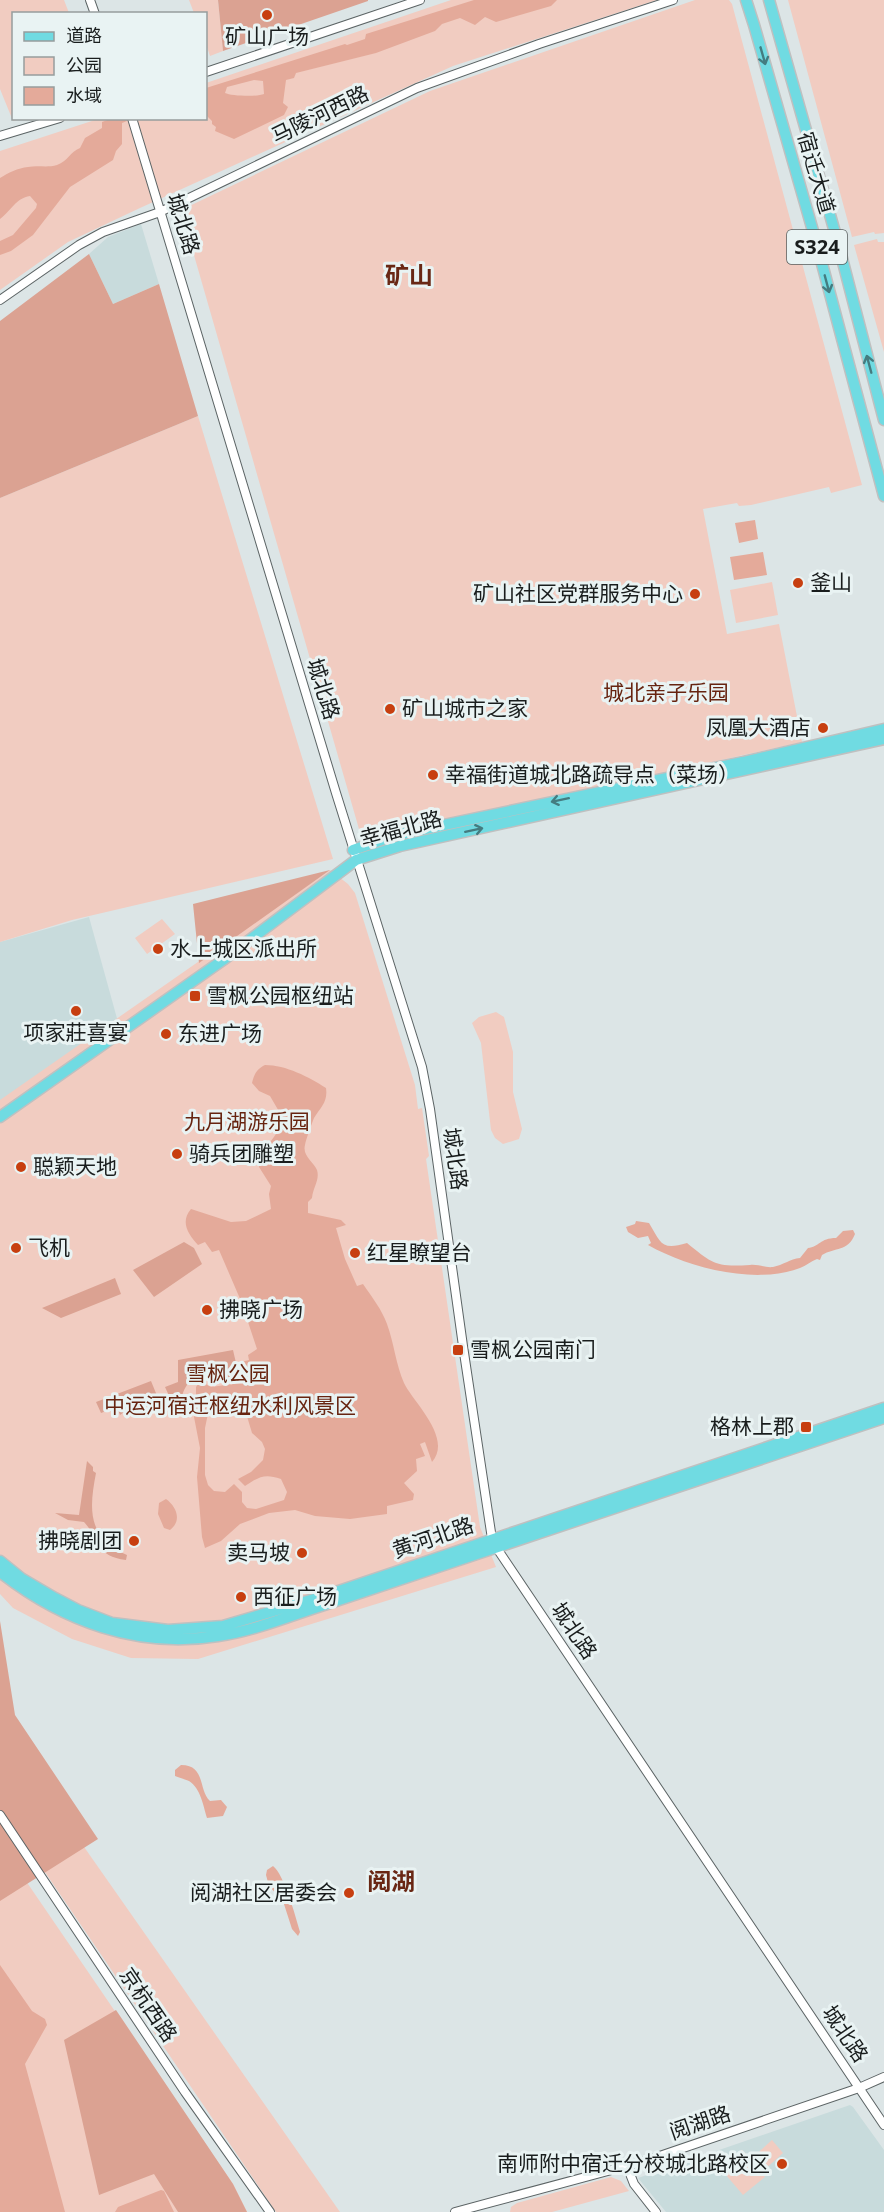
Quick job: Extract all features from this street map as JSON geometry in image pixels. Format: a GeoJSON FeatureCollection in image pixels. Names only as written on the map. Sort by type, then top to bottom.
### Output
{"type":"FeatureCollection","features":[{"type":"Feature","properties":{"kind":"main road","name":"宿迁大道"},"geometry":{"type":"LineString","coordinates":[[746,0],[817,245],[884,496]]}},
{"type":"Feature","properties":{"kind":"main road","name":"宿迁大道"},"geometry":{"type":"LineString","coordinates":[[769,0],[838,243],[884,420]]}},
{"type":"Feature","properties":{"kind":"main road","name":"幸福北路"},"geometry":{"type":"LineString","coordinates":[[0,1117],[224,960],[355,855],[396,835],[743,762],[884,729]]}},
{"type":"Feature","properties":{"kind":"main road","name":"幸福北路"},"geometry":{"type":"LineString","coordinates":[[355,855],[884,739]]}},
{"type":"Feature","properties":{"kind":"main road","name":"黄河北路"},"geometry":{"type":"LineString","coordinates":[[0,1572],[32,1595],[87,1623],[136,1636],[192,1638],[217,1636],[262,1625],[494,1543],[511,1534],[884,1408]]}},
{"type":"Feature","properties":{"kind":"main road","name":"黄河北路"},"geometry":{"type":"LineString","coordinates":[[0,1561],[21,1578],[49,1595],[94,1617],[131,1627],[168,1630],[224,1626],[494,1543],[884,1418]]}},
{"type":"Feature","properties":{"kind":"street"},"geometry":{"type":"LineString","coordinates":[[207,72],[420,0]]}},
{"type":"Feature","properties":{"kind":"street","name":"马陵河西路"},"geometry":{"type":"LineString","coordinates":[[0,300],[79,245],[103,232],[160,212],[417,88],[539,44],[673,0]]}},
{"type":"Feature","properties":{"kind":"street"},"geometry":{"type":"LineString","coordinates":[[1,137],[54,120]]}},
{"type":"Feature","properties":{"kind":"street","name":"城北路"},"geometry":{"type":"LineString","coordinates":[[133,120],[355,855],[422,1067],[494,1543],[884,2125]]}},
{"type":"Feature","properties":{"kind":"street","name":"京杭西路"},"geometry":{"type":"LineString","coordinates":[[0,1815],[185,2092],[270,2212]]}},
{"type":"Feature","properties":{"kind":"street","name":"阅湖路"},"geometry":{"type":"LineString","coordinates":[[455,2212],[627,2166],[859,2088],[884,2077]]}},
{"type":"Feature","properties":{"kind":"street"},"geometry":{"type":"LineString","coordinates":[[627,2166],[634,2184],[656,2212]]}},
{"type":"Feature","properties":{"kind":"shaded area"},"geometry":{"type":"Polygon","coordinates":[[[141,224],[159,284],[113,304],[89,254],[108,237],[141,224]]]}},
{"type":"Feature","properties":{"kind":"shaded area"},"geometry":{"type":"Polygon","coordinates":[[[89,917],[118,1022],[0,1102],[0,942],[89,917]]]}},
{"type":"Feature","properties":{"kind":"shaded area","name":"南师附中宿迁分校城北路校区"},"geometry":{"type":"Polygon","coordinates":[[[850,2105],[884,2150],[884,2212],[666,2212],[638,2178],[850,2105]]]}},
{"type":"Feature","properties":{"kind":"green space"},"geometry":{"type":"Polygon","coordinates":[[[0,0],[64,0],[69,12],[12,12],[12,119],[0,89],[0,0]]]}},
{"type":"Feature","properties":{"kind":"green space"},"geometry":{"type":"Polygon","coordinates":[[[189,0],[218,0],[223,51],[210,56],[207,47],[207,12],[194,12],[189,0]]]}},
{"type":"Feature","properties":{"kind":"green space"},"geometry":{"type":"Polygon","coordinates":[[[218,0],[368,0],[368,1],[223,51],[218,0]]]}},
{"type":"Feature","properties":{"kind":"green space"},"geometry":{"type":"Polygon","coordinates":[[[451,0],[657,0],[453,66],[68,242],[0,290],[0,151],[95,120],[207,120],[207,83],[451,0]]]}},
{"type":"Feature","properties":{"kind":"green space","name":"城北亲子乐园"},"geometry":{"type":"Polygon","coordinates":[[[695,0],[729,0],[732,4],[862,485],[831,493],[829,487],[751,505],[739,506],[737,503],[703,509],[727,634],[779,624],[802,742],[371,838],[361,836],[181,210],[430,91],[695,0]]]}},
{"type":"Feature","properties":{"kind":"green space"},"geometry":{"type":"Polygon","coordinates":[[[788,0],[884,0],[884,233],[875,234],[874,232],[852,237],[788,0]]]}},
{"type":"Feature","properties":{"kind":"green space"},"geometry":{"type":"Polygon","coordinates":[[[877,239],[878,242],[884,242],[884,352],[854,245],[877,239]]]}},
{"type":"Feature","properties":{"kind":"green space"},"geometry":{"type":"Polygon","coordinates":[[[89,254],[113,304],[159,284],[198,416],[0,498],[0,321],[89,254]]]}},
{"type":"Feature","properties":{"kind":"green space"},"geometry":{"type":"Polygon","coordinates":[[[198,416],[333,859],[72,920],[0,942],[0,498],[198,416]]]}},
{"type":"Feature","properties":{"kind":"green space"},"geometry":{"type":"Polygon","coordinates":[[[772,582],[778,615],[736,623],[730,590],[772,582]]]}},
{"type":"Feature","properties":{"kind":"green space","name":"雪枫公园"},"geometry":{"type":"Polygon","coordinates":[[[330,870],[348,884],[355,893],[415,1085],[418,1109],[422,1108],[429,1156],[426,1159],[480,1527],[496,1567],[198,1659],[131,1658],[72,1639],[13,1608],[0,1594],[0,1100],[330,870]]]}},
{"type":"Feature","properties":{"kind":"green space"},"geometry":{"type":"Polygon","coordinates":[[[330,870],[199,963],[193,904],[330,870]]]}},
{"type":"Feature","properties":{"kind":"green space"},"geometry":{"type":"Polygon","coordinates":[[[162,919],[175,934],[147,954],[135,938],[162,919]]]}},
{"type":"Feature","properties":{"kind":"green space"},"geometry":{"type":"Polygon","coordinates":[[[496,1012],[504,1017],[513,1052],[513,1092],[522,1129],[519,1139],[503,1144],[495,1138],[491,1130],[481,1043],[472,1023],[479,1017],[496,1012]]]}},
{"type":"Feature","properties":{"kind":"green space"},"geometry":{"type":"Polygon","coordinates":[[[184,1242],[194,1248],[202,1264],[154,1297],[133,1270],[184,1242]]]}},
{"type":"Feature","properties":{"kind":"green space"},"geometry":{"type":"Polygon","coordinates":[[[115,1278],[121,1294],[61,1318],[42,1308],[115,1278]]]}},
{"type":"Feature","properties":{"kind":"green space"},"geometry":{"type":"Polygon","coordinates":[[[233,1350],[236,1363],[232,1377],[195,1380],[185,1388],[182,1397],[171,1400],[165,1387],[178,1382],[178,1360],[233,1350]]]}},
{"type":"Feature","properties":{"kind":"green space"},"geometry":{"type":"Polygon","coordinates":[[[151,1381],[160,1403],[139,1405],[120,1415],[117,1407],[101,1413],[96,1402],[151,1381]]]}},
{"type":"Feature","properties":{"kind":"green space"},"geometry":{"type":"Polygon","coordinates":[[[87,1461],[96,1473],[92,1499],[94,1521],[104,1540],[127,1555],[126,1560],[116,1558],[104,1551],[84,1522],[68,1520],[55,1513],[79,1515],[87,1461]]]}},
{"type":"Feature","properties":{"kind":"green space"},"geometry":{"type":"Polygon","coordinates":[[[0,1621],[15,1715],[98,1839],[0,1901],[0,1621]]]}},
{"type":"Feature","properties":{"kind":"green space"},"geometry":{"type":"Polygon","coordinates":[[[0,1641],[15,1735],[35,1777],[340,2212],[276,2212],[0,1806],[0,1641]]]}},
{"type":"Feature","properties":{"kind":"green space"},"geometry":{"type":"Polygon","coordinates":[[[0,1843],[233,2184],[247,2212],[0,2212],[0,1843]]]}},
{"type":"Feature","properties":{"kind":"green space"},"geometry":{"type":"Polygon","coordinates":[[[116,2010],[233,2184],[247,2212],[178,2212],[154,2174],[99,2195],[64,2040],[116,2010]]]}},
{"type":"Feature","properties":{"kind":"green space"},"geometry":{"type":"Polygon","coordinates":[[[772,2140],[783,2153],[762,2172],[765,2177],[743,2195],[720,2168],[742,2150],[751,2159],[772,2140]]]}},
{"type":"Feature","properties":{"kind":"green space"},"geometry":{"type":"Polygon","coordinates":[[[611,2177],[621,2181],[629,2191],[552,2212],[510,2212],[511,2207],[517,2203],[611,2177]]]}},
{"type":"Feature","properties":{"kind":"water"},"geometry":{"type":"Polygon","coordinates":[[[474,0],[557,0],[551,6],[496,22],[485,17],[475,25],[460,18],[442,24],[435,31],[376,53],[296,73],[294,78],[286,80],[283,103],[288,107],[284,115],[234,139],[215,131],[216,127],[207,116],[207,88],[365,39],[366,34],[474,0]],[[254,80],[227,87],[225,93],[244,96],[264,94],[263,81],[254,80]]]}},
{"type":"Feature","properties":{"kind":"water"},"geometry":{"type":"Polygon","coordinates":[[[130,120],[122,123],[122,144],[113,160],[70,187],[33,235],[11,251],[0,255],[0,241],[13,235],[37,204],[30,196],[25,197],[0,219],[0,178],[21,168],[53,166],[61,163],[80,148],[85,138],[102,128],[102,122],[130,120]]]}},
{"type":"Feature","properties":{"kind":"water"},"geometry":{"type":"Polygon","coordinates":[[[755,520],[758,539],[739,543],[735,523],[755,520]]]}},
{"type":"Feature","properties":{"kind":"water"},"geometry":{"type":"Polygon","coordinates":[[[763,552],[767,575],[734,580],[730,557],[763,552]]]}},
{"type":"Feature","properties":{"kind":"water"},"geometry":{"type":"Polygon","coordinates":[[[265,1065],[289,1069],[326,1088],[325,1101],[314,1118],[305,1145],[305,1152],[316,1167],[318,1174],[312,1198],[308,1202],[308,1213],[341,1220],[346,1225],[336,1228],[345,1259],[357,1286],[363,1284],[385,1319],[401,1376],[435,1431],[438,1442],[437,1452],[432,1462],[425,1442],[420,1444],[425,1456],[416,1459],[417,1471],[404,1483],[414,1494],[413,1500],[387,1506],[387,1514],[350,1519],[315,1516],[295,1510],[269,1513],[240,1524],[221,1541],[205,1548],[197,1477],[200,1448],[194,1417],[196,1387],[200,1381],[211,1387],[233,1384],[238,1379],[241,1362],[249,1360],[248,1355],[257,1349],[241,1301],[219,1250],[212,1252],[205,1242],[198,1245],[188,1232],[186,1219],[191,1209],[231,1222],[246,1221],[271,1209],[269,1194],[271,1186],[259,1167],[260,1159],[270,1165],[273,1160],[263,1153],[284,1120],[270,1096],[259,1091],[252,1083],[256,1072],[265,1065]],[[235,1400],[217,1401],[210,1404],[205,1428],[205,1475],[208,1485],[214,1491],[225,1492],[234,1484],[242,1492],[242,1502],[247,1508],[256,1509],[284,1500],[287,1492],[281,1479],[275,1477],[262,1477],[245,1486],[238,1479],[251,1472],[263,1460],[265,1449],[262,1442],[252,1433],[246,1413],[235,1400]]]}},
{"type":"Feature","properties":{"kind":"water"},"geometry":{"type":"Polygon","coordinates":[[[636,1221],[649,1223],[663,1244],[672,1246],[687,1243],[709,1260],[729,1265],[773,1267],[800,1258],[808,1248],[826,1239],[836,1238],[843,1231],[853,1230],[855,1234],[849,1244],[822,1255],[820,1260],[817,1259],[800,1268],[763,1275],[743,1274],[702,1267],[664,1253],[648,1245],[651,1243],[648,1236],[638,1238],[628,1232],[626,1227],[635,1224],[636,1221]]]}},
{"type":"Feature","properties":{"kind":"water"},"geometry":{"type":"Polygon","coordinates":[[[166,1499],[177,1514],[176,1522],[170,1530],[164,1528],[158,1514],[159,1503],[166,1499]]]}},
{"type":"Feature","properties":{"kind":"water"},"geometry":{"type":"Polygon","coordinates":[[[181,1765],[189,1766],[198,1773],[210,1801],[221,1800],[227,1807],[223,1816],[207,1818],[201,1798],[193,1784],[175,1776],[175,1770],[181,1765]]]}},
{"type":"Feature","properties":{"kind":"water"},"geometry":{"type":"Polygon","coordinates":[[[273,1866],[289,1897],[300,1932],[298,1936],[292,1929],[283,1901],[269,1886],[267,1870],[273,1866]]]}},
{"type":"Feature","properties":{"kind":"water"},"geometry":{"type":"Polygon","coordinates":[[[0,1965],[32,2011],[45,2019],[47,2025],[25,2064],[65,2212],[0,2212],[0,1965]]]}},
{"type":"Feature","properties":{"kind":"water"},"geometry":{"type":"Polygon","coordinates":[[[161,2190],[164,2191],[174,2212],[115,2212],[118,2207],[161,2190]]]}},
{"type":"Feature","properties":{"kind":"place","name":"矿山广场"},"geometry":{"type":"Point","coordinates":[267,15]}},
{"type":"Feature","properties":{"kind":"place","name":"釜山"},"geometry":{"type":"Point","coordinates":[798,583]}},
{"type":"Feature","properties":{"kind":"place","name":"矿山社区党群服务中心"},"geometry":{"type":"Point","coordinates":[695,594]}},
{"type":"Feature","properties":{"kind":"place","name":"矿山城市之家"},"geometry":{"type":"Point","coordinates":[390,709]}},
{"type":"Feature","properties":{"kind":"place","name":"凤凰大酒店"},"geometry":{"type":"Point","coordinates":[823,728]}},
{"type":"Feature","properties":{"kind":"place","name":"幸福街道城北路疏导点（菜场）"},"geometry":{"type":"Point","coordinates":[433,775]}},
{"type":"Feature","properties":{"kind":"place","name":"水上城区派出所"},"geometry":{"type":"Point","coordinates":[158,949]}},
{"type":"Feature","properties":{"kind":"place","name":"雪枫公园枢纽站"},"geometry":{"type":"Point","coordinates":[195,996]}},
{"type":"Feature","properties":{"kind":"place","name":"项家莊喜宴"},"geometry":{"type":"Point","coordinates":[76,1011]}},
{"type":"Feature","properties":{"kind":"place","name":"东进广场"},"geometry":{"type":"Point","coordinates":[166,1034]}},
{"type":"Feature","properties":{"kind":"place","name":"骑兵团雕塑"},"geometry":{"type":"Point","coordinates":[177,1154]}},
{"type":"Feature","properties":{"kind":"place","name":"聪颖天地"},"geometry":{"type":"Point","coordinates":[21,1167]}},
{"type":"Feature","properties":{"kind":"place","name":"飞机"},"geometry":{"type":"Point","coordinates":[16,1248]}},
{"type":"Feature","properties":{"kind":"place","name":"红星瞭望台"},"geometry":{"type":"Point","coordinates":[355,1253]}},
{"type":"Feature","properties":{"kind":"place","name":"拂晓广场"},"geometry":{"type":"Point","coordinates":[207,1310]}},
{"type":"Feature","properties":{"kind":"place","name":"雪枫公园南门"},"geometry":{"type":"Point","coordinates":[458,1350]}},
{"type":"Feature","properties":{"kind":"place","name":"格林上郡"},"geometry":{"type":"Point","coordinates":[806,1427]}},
{"type":"Feature","properties":{"kind":"place","name":"拂晓剧团"},"geometry":{"type":"Point","coordinates":[134,1541]}},
{"type":"Feature","properties":{"kind":"place","name":"卖马坡"},"geometry":{"type":"Point","coordinates":[302,1553]}},
{"type":"Feature","properties":{"kind":"place","name":"西征广场"},"geometry":{"type":"Point","coordinates":[241,1597]}},
{"type":"Feature","properties":{"kind":"place","name":"阅湖社区居委会"},"geometry":{"type":"Point","coordinates":[349,1893]}},
{"type":"Feature","properties":{"kind":"place","name":"南师附中宿迁分校城北路校区"},"geometry":{"type":"Point","coordinates":[782,2164]}},
{"type":"Feature","properties":{"kind":"district","name":"矿山"},"geometry":{"type":"Point","coordinates":[409,276]}},
{"type":"Feature","properties":{"kind":"district","name":"阅湖"},"geometry":{"type":"Point","coordinates":[391,1882]}},
{"type":"Feature","properties":{"kind":"park label","name":"九月湖游乐园"},"geometry":{"type":"Point","coordinates":[247,1122]}},
{"type":"Feature","properties":{"kind":"park label","name":"中运河宿迁枢纽水利风景区"},"geometry":{"type":"Point","coordinates":[230,1406]}}]}
